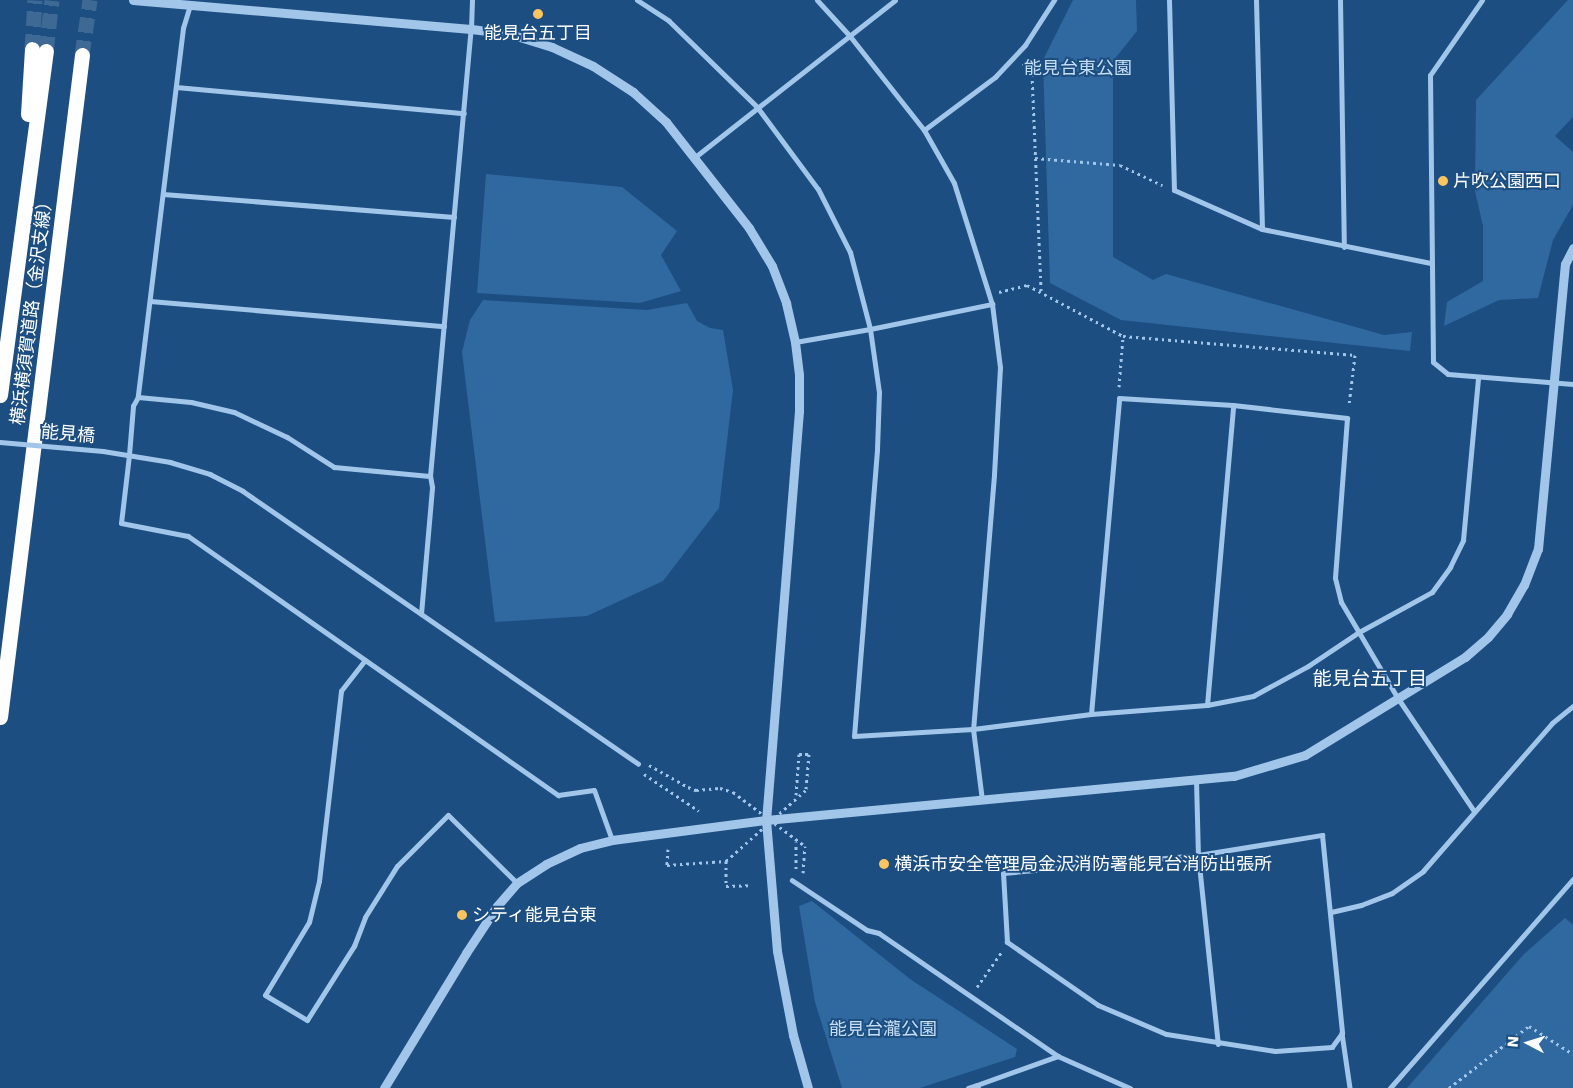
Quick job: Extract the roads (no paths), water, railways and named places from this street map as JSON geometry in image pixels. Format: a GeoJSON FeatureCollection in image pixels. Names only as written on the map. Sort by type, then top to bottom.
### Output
{"type":"FeatureCollection","features":[{"type":"Feature","properties":{"kind":"highway","name":"横浜横須賀道路（金沢支線）"},"geometry":{"type":"LineString","coordinates":[[0,396],[19,248],[39,50]]}},
{"type":"Feature","properties":{"kind":"highway","name":"横浜横須賀道路（金沢支線）"},"geometry":{"type":"LineString","coordinates":[[0,717],[82,55]]}},
{"type":"Feature","properties":{"kind":"street"},"geometry":{"type":"LineString","coordinates":[[133,0],[190,3],[471,29],[510,34],[552,47],[593,66],[633,92],[666,122],[696,157],[749,228],[772,266],[786,303],[795,342],[799,376],[799,411],[769,820],[777,951],[793,1035],[808,1088]]}},
{"type":"Feature","properties":{"kind":"street"},"geometry":{"type":"LineString","coordinates":[[421,614],[432,487],[430,476],[464,113],[472,0]]}},
{"type":"Feature","properties":{"kind":"street"},"geometry":{"type":"LineString","coordinates":[[636,0],[669,21],[758,107],[818,189],[850,252],[870,329],[879,392],[877,450],[854,736],[973,729],[1091,714],[1207,705],[1253,696],[1308,666],[1359,632],[1432,592],[1450,567],[1463,540],[1478,378]]}},
{"type":"Feature","properties":{"kind":"street"},"geometry":{"type":"LineString","coordinates":[[817,0],[849,35],[924,130],[954,183],[992,304],[1000,367],[994,475],[973,729],[982,800]]}},
{"type":"Feature","properties":{"kind":"street"},"geometry":{"type":"LineString","coordinates":[[696,157],[895,0]]}},
{"type":"Feature","properties":{"kind":"street"},"geometry":{"type":"LineString","coordinates":[[924,130],[995,77],[1025,45],[1054,0]]}},
{"type":"Feature","properties":{"kind":"street"},"geometry":{"type":"LineString","coordinates":[[1169,0],[1174,190],[1262,229],[1431,263]]}},
{"type":"Feature","properties":{"kind":"street"},"geometry":{"type":"LineString","coordinates":[[1256,0],[1262,229]]}},
{"type":"Feature","properties":{"kind":"street"},"geometry":{"type":"LineString","coordinates":[[1340,0],[1344,247]]}},
{"type":"Feature","properties":{"kind":"street"},"geometry":{"type":"LineString","coordinates":[[1482,0],[1430,75],[1433,362],[1448,374],[1478,378],[1573,384]]}},
{"type":"Feature","properties":{"kind":"street"},"geometry":{"type":"LineString","coordinates":[[190,3],[183,28],[138,397],[133,406],[122,523],[188,536],[558,795],[594,790],[612,840]]}},
{"type":"Feature","properties":{"kind":"street"},"geometry":{"type":"LineString","coordinates":[[176,87],[464,113]]}},
{"type":"Feature","properties":{"kind":"street"},"geometry":{"type":"LineString","coordinates":[[163,194],[454,217]]}},
{"type":"Feature","properties":{"kind":"street"},"geometry":{"type":"LineString","coordinates":[[384,1088],[466,953],[497,906],[518,883],[546,864],[580,848],[612,840],[769,820],[1234,776],[1304,755],[1465,657],[1488,637],[1507,614],[1524,585],[1538,549],[1552,383],[1565,264],[1573,248]]}},
{"type":"Feature","properties":{"kind":"street"},"geometry":{"type":"LineString","coordinates":[[150,301],[444,326]]}},
{"type":"Feature","properties":{"kind":"street"},"geometry":{"type":"LineString","coordinates":[[795,342],[992,304]]}},
{"type":"Feature","properties":{"kind":"street"},"geometry":{"type":"LineString","coordinates":[[138,397],[191,402],[234,412],[287,437],[334,467],[430,476]]}},
{"type":"Feature","properties":{"kind":"street"},"geometry":{"type":"LineString","coordinates":[[1091,714],[1119,398],[1232,405],[1347,418],[1335,578],[1341,602],[1397,697],[1474,811]]}},
{"type":"Feature","properties":{"kind":"street"},"geometry":{"type":"LineString","coordinates":[[1207,705],[1232,405]]}},
{"type":"Feature","properties":{"kind":"street","name":"能見橋"},"geometry":{"type":"LineString","coordinates":[[0,442],[129,454],[170,462],[210,474],[243,491],[638,764]]}},
{"type":"Feature","properties":{"kind":"street"},"geometry":{"type":"LineString","coordinates":[[365,660],[341,691],[319,880],[309,922],[265,995],[307,1020],[354,946],[365,917],[397,866],[448,815],[518,883]]}},
{"type":"Feature","properties":{"kind":"street"},"geometry":{"type":"LineString","coordinates":[[1331,912],[1361,905],[1392,893],[1423,871],[1552,723],[1573,706]]}},
{"type":"Feature","properties":{"kind":"street"},"geometry":{"type":"LineString","coordinates":[[1196,780],[1198,855],[1218,1044]]}},
{"type":"Feature","properties":{"kind":"street"},"geometry":{"type":"LineString","coordinates":[[1342,1033],[1332,1047],[1275,1051],[1218,1044],[1166,1034],[1098,1005],[1007,942],[1003,873],[1198,855],[1322,835],[1342,1033],[1350,1088]]}},
{"type":"Feature","properties":{"kind":"street"},"geometry":{"type":"LineString","coordinates":[[1390,1088],[1573,878]]}},
{"type":"Feature","properties":{"kind":"street"},"geometry":{"type":"LineString","coordinates":[[792,880],[867,930],[879,933],[1058,1056],[1130,1088]]}},
{"type":"Feature","properties":{"kind":"street"},"geometry":{"type":"LineString","coordinates":[[968,1088],[977,1087],[1058,1056]]}},
{"type":"Feature","properties":{"kind":"tunnel"},"geometry":{"type":"LineString","coordinates":[[32,49],[35,0]]}},
{"type":"Feature","properties":{"kind":"tunnel"},"geometry":{"type":"LineString","coordinates":[[46,51],[52,0]]}},
{"type":"Feature","properties":{"kind":"tunnel"},"geometry":{"type":"LineString","coordinates":[[82,55],[90,0]]}},
{"type":"Feature","properties":{"kind":"place","name":"能見台五丁目"},"geometry":{"type":"Point","coordinates":[538,14]}},
{"type":"Feature","properties":{"kind":"place","name":"片吹公園西口"},"geometry":{"type":"Point","coordinates":[1443,181]}},
{"type":"Feature","properties":{"kind":"place","name":"横浜市安全管理局金沢消防署能見台消防出張所"},"geometry":{"type":"Point","coordinates":[884,864]}},
{"type":"Feature","properties":{"kind":"place","name":"シティ能見台東"},"geometry":{"type":"Point","coordinates":[462,915]}},
{"type":"Feature","properties":{"kind":"district","name":"能見台五丁目"},"geometry":{"type":"Point","coordinates":[1370,679]}},
{"type":"Feature","properties":{"kind":"park label","name":"能見台東公園"},"geometry":{"type":"Point","coordinates":[1078,68]}},
{"type":"Feature","properties":{"kind":"park label","name":"能見台瀧公園"},"geometry":{"type":"Point","coordinates":[883,1029]}}]}
